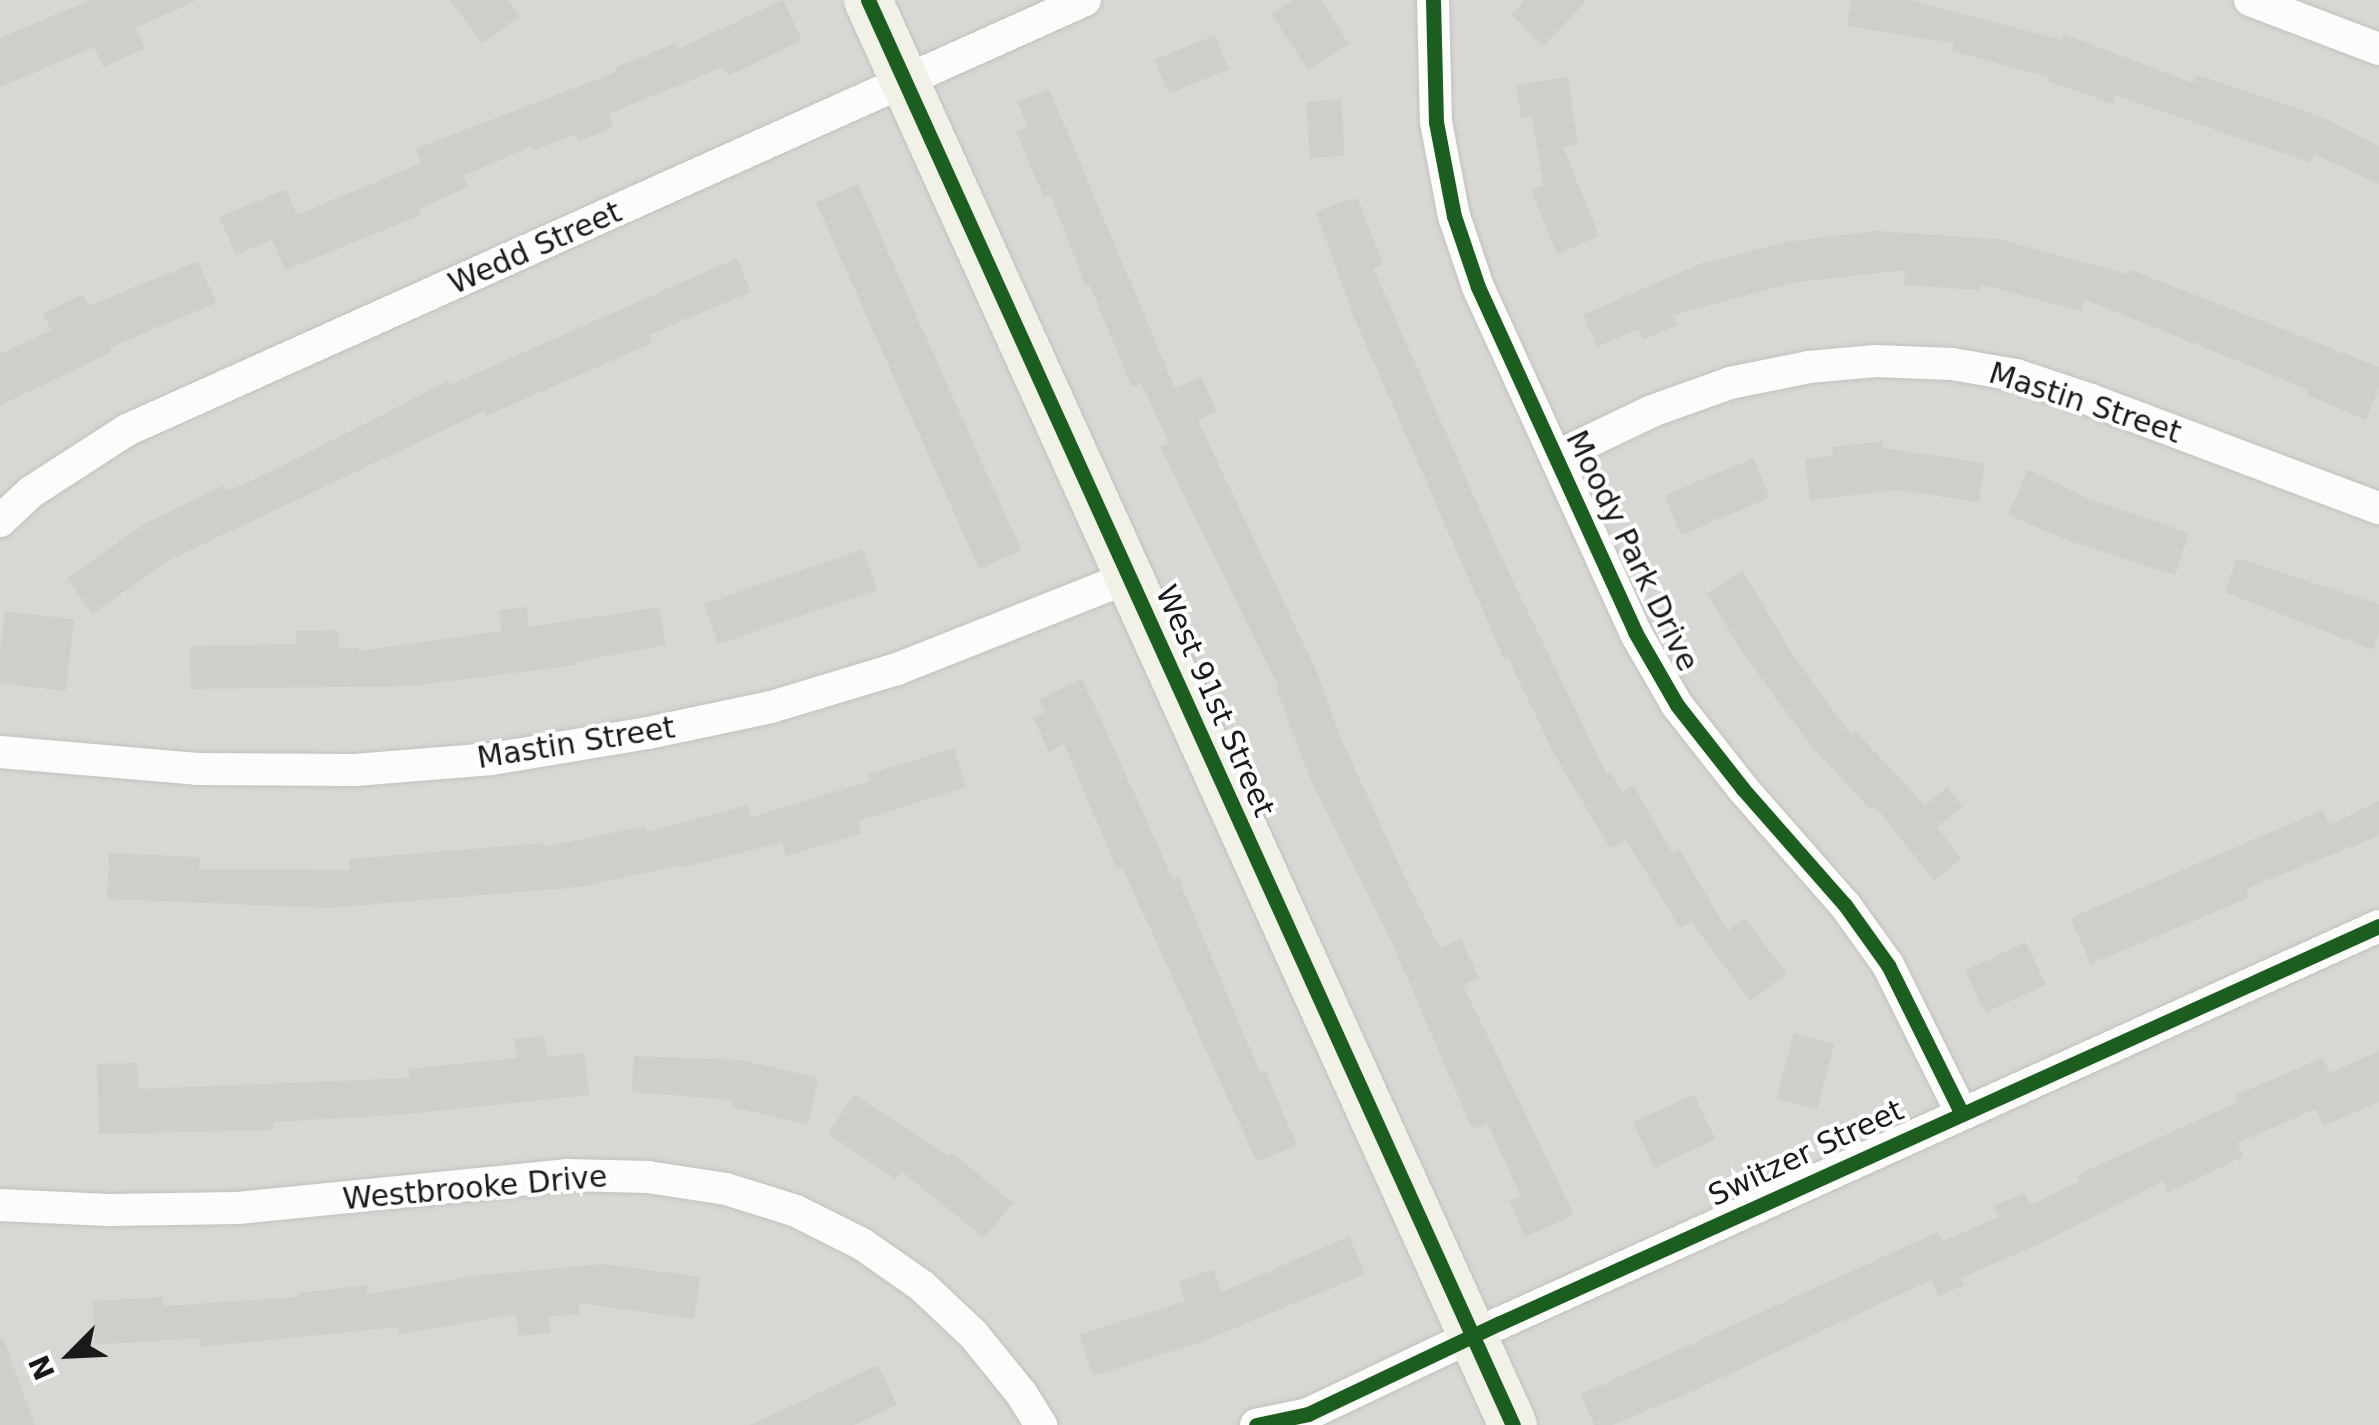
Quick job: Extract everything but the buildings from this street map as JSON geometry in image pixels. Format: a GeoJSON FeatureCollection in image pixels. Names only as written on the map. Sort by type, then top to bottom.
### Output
{"type":"FeatureCollection","features":[{"type":"Feature","properties":{"kind":"street","name":"West 91st Street"},"geometry":{"type":"LineString","coordinates":[[868,0],[1513,1425]]}},
{"type":"Feature","properties":{"kind":"street","name":"Wedd Street"},"geometry":{"type":"LineString","coordinates":[[0,521],[30,492],[127,430],[1085,0]]}},
{"type":"Feature","properties":{"kind":"street","name":"Moody Park Drive"},"geometry":{"type":"LineString","coordinates":[[1433,0],[1436,122],[1454,216],[1478,288],[1635,632],[1677,704],[1742,789],[1845,904],[1888,965],[1961,1112]]}},
{"type":"Feature","properties":{"kind":"street"},"geometry":{"type":"LineString","coordinates":[[2250,0],[2379,49]]}},
{"type":"Feature","properties":{"kind":"street","name":"Mastin Street"},"geometry":{"type":"LineString","coordinates":[[1556,457],[1652,411],[1730,383],[1809,366],[1876,361],[1952,364],[2016,376],[2091,400],[2379,508]]}},
{"type":"Feature","properties":{"kind":"street","name":"Mastin Street"},"geometry":{"type":"LineString","coordinates":[[0,752],[217,769],[355,770],[512,756],[648,734],[771,706],[897,669],[1129,577]]}},
{"type":"Feature","properties":{"kind":"street","name":"Switzer Street"},"geometry":{"type":"LineString","coordinates":[[1256,1425],[1304,1420],[1472,1335],[2379,926]]}},
{"type":"Feature","properties":{"kind":"street","name":"Westbrooke Drive"},"geometry":{"type":"LineString","coordinates":[[0,1205],[108,1210],[238,1208],[568,1175],[648,1177],[726,1189],[796,1211],[862,1244],[922,1286],[973,1334],[1021,1393],[1041,1425]]}},
{"type":"Feature","properties":{"kind":"shaded area"},"geometry":{"type":"Polygon","coordinates":[[[0,0],[841,0],[1486,1425],[0,1425],[0,0]]]}},
{"type":"Feature","properties":{"kind":"shaded area"},"geometry":{"type":"Polygon","coordinates":[[[881,0],[2379,0],[2379,1425],[1530,1425],[881,0]]]}},
{"type":"Feature","properties":{"kind":"cycle path"},"geometry":{"type":"LineString","coordinates":[[868,0],[1513,1425]]}},
{"type":"Feature","properties":{"kind":"cycle path"},"geometry":{"type":"LineString","coordinates":[[1433,0],[1436,122],[1454,216],[1478,287],[1635,632],[1677,705],[1743,789],[1845,905],[1888,965],[1961,1112]]}},
{"type":"Feature","properties":{"kind":"cycle path"},"geometry":{"type":"LineString","coordinates":[[1256,1425],[1308,1414],[1500,1323],[2379,926]]}}]}
